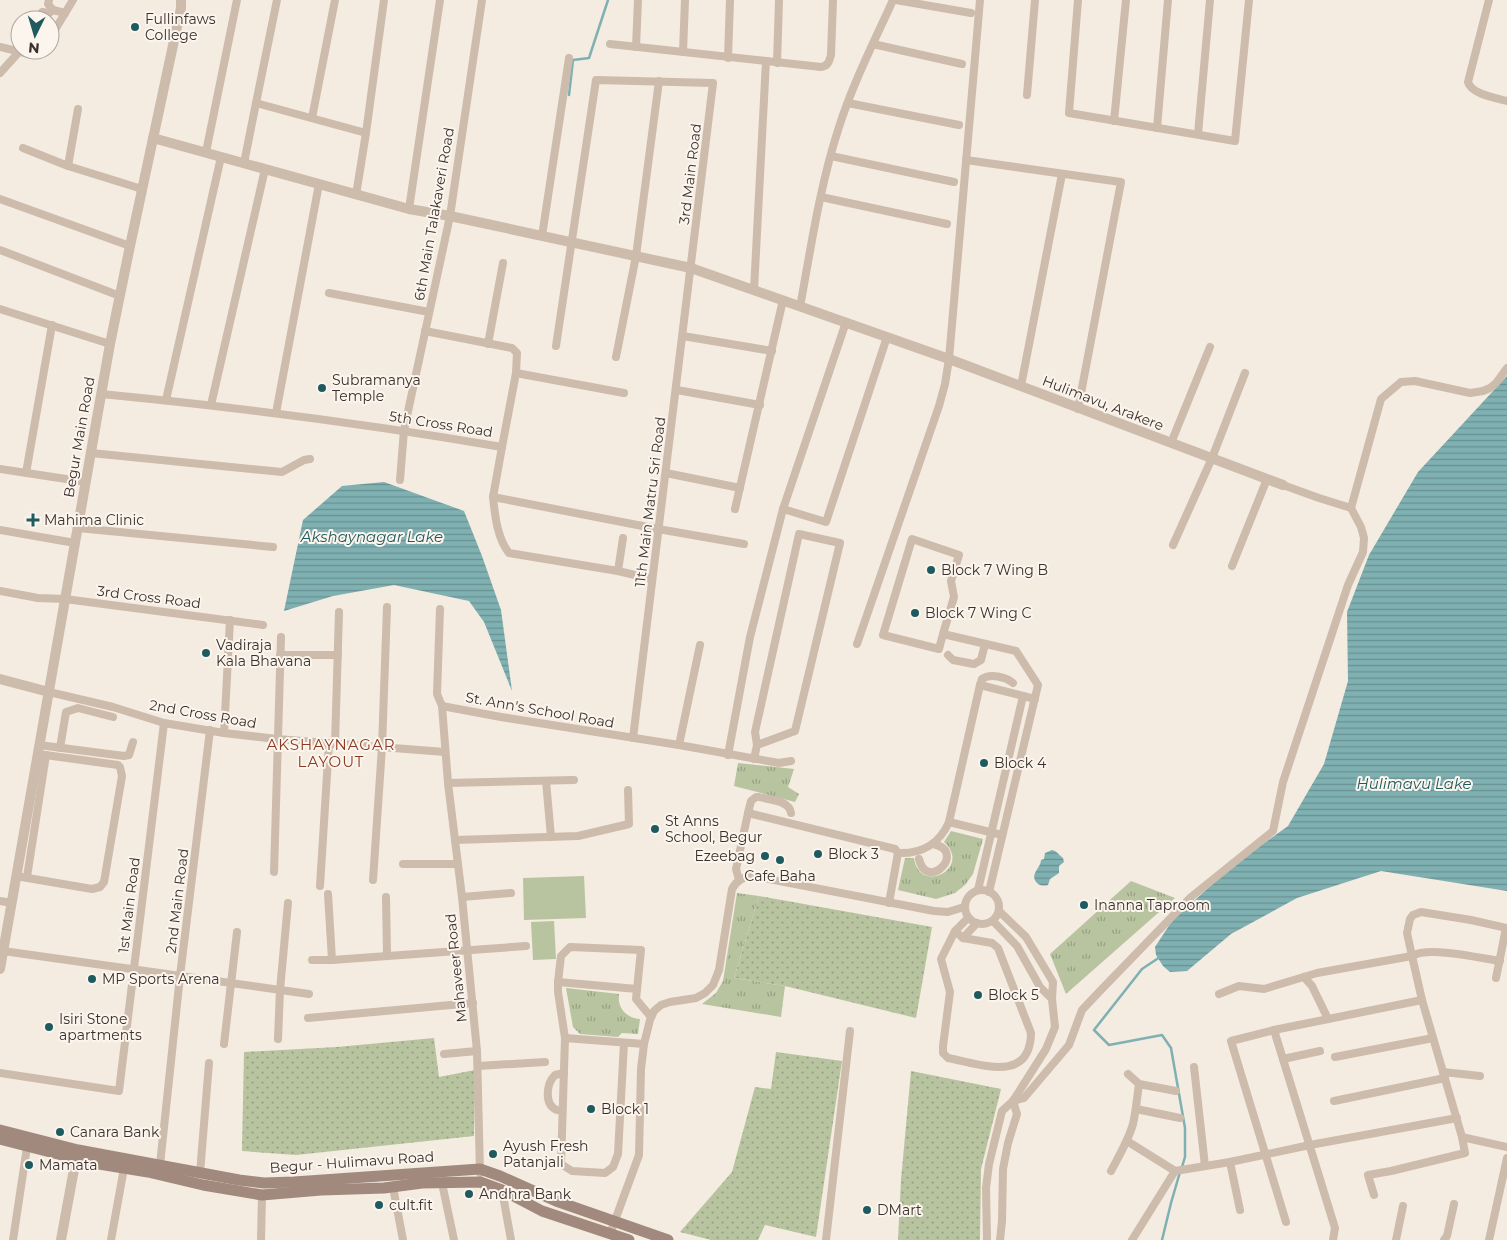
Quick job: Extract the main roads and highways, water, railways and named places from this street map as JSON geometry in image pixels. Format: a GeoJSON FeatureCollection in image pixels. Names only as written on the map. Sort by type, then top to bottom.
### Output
{"type":"FeatureCollection","features":[{"type":"Feature","properties":{"kind":"main road"},"geometry":{"type":"LineString","coordinates":[[0,1130],[28,1142]]}},
{"type":"Feature","properties":{"kind":"main road","name":"Begur - Hulimavu Road"},"geometry":{"type":"LineString","coordinates":[[0,1140],[28,1142],[124,1168],[203,1185],[262,1195],[393,1187],[422,1183],[480,1182],[502,1190],[542,1211],[630,1240]]}},
{"type":"Feature","properties":{"kind":"main road","name":"Begur - Hulimavu Road"},"geometry":{"type":"LineString","coordinates":[[77,1155],[160,1165],[264,1183],[480,1169],[556,1201],[668,1240]]}},
{"type":"Feature","properties":{"kind":"water","name":"Hulimavu Lake"},"geometry":{"type":"Polygon","coordinates":[[[1507,376],[1507,891],[1381,871],[1297,898],[1231,934],[1187,971],[1170,972],[1163,966],[1156,955],[1155,947],[1172,921],[1230,868],[1288,826],[1324,764],[1348,681],[1347,612],[1369,555],[1418,472],[1507,376]]]}},
{"type":"Feature","properties":{"kind":"water","name":"Akshaynagar Lake"},"geometry":{"type":"Polygon","coordinates":[[[384,482],[464,511],[501,610],[512,691],[484,622],[469,601],[394,585],[333,596],[284,611],[303,520],[342,486],[384,482]]]}},
{"type":"Feature","properties":{"kind":"water"},"geometry":{"type":"Polygon","coordinates":[[[1052,850],[1063,858],[1064,862],[1059,866],[1059,873],[1050,879],[1048,885],[1044,886],[1037,883],[1034,877],[1041,860],[1044,859],[1045,853],[1052,850]]]}},
{"type":"Feature","properties":{"kind":"waterway"},"geometry":{"type":"LineString","coordinates":[[569,95],[573,60],[589,58],[608,0]]}},
{"type":"Feature","properties":{"kind":"waterway"},"geometry":{"type":"LineString","coordinates":[[1160,957],[1142,969],[1094,1030],[1109,1045],[1162,1035],[1171,1048],[1185,1128],[1185,1157],[1182,1167]]}},
{"type":"Feature","properties":{"kind":"waterway"},"geometry":{"type":"LineString","coordinates":[[1162,1240],[1180,1172]]}},
{"type":"Feature","properties":{"kind":"place","name":"Fullinfaws College"},"geometry":{"type":"Point","coordinates":[135,27]}},
{"type":"Feature","properties":{"kind":"place","name":"Subramanya Temple"},"geometry":{"type":"Point","coordinates":[322,388]}},
{"type":"Feature","properties":{"kind":"place","name":"Mahima Clinic"},"geometry":{"type":"Point","coordinates":[33,520]}},
{"type":"Feature","properties":{"kind":"place","name":"Block 7 Wing B"},"geometry":{"type":"Point","coordinates":[931,570]}},
{"type":"Feature","properties":{"kind":"place","name":"Block 7 Wing C"},"geometry":{"type":"Point","coordinates":[915,613]}},
{"type":"Feature","properties":{"kind":"place","name":"Vadiraja Kala Bhavana"},"geometry":{"type":"Point","coordinates":[206,653]}},
{"type":"Feature","properties":{"kind":"place","name":"Block 4"},"geometry":{"type":"Point","coordinates":[984,763]}},
{"type":"Feature","properties":{"kind":"place","name":"St Anns School, Begur"},"geometry":{"type":"Point","coordinates":[655,829]}},
{"type":"Feature","properties":{"kind":"place","name":"Block 3"},"geometry":{"type":"Point","coordinates":[818,854]}},
{"type":"Feature","properties":{"kind":"place","name":"Ezeebag"},"geometry":{"type":"Point","coordinates":[765,856]}},
{"type":"Feature","properties":{"kind":"place","name":"Cafe Baha"},"geometry":{"type":"Point","coordinates":[780,860]}},
{"type":"Feature","properties":{"kind":"place","name":"Inanna Taproom"},"geometry":{"type":"Point","coordinates":[1084,905]}},
{"type":"Feature","properties":{"kind":"place","name":"MP Sports Arena"},"geometry":{"type":"Point","coordinates":[92,979]}},
{"type":"Feature","properties":{"kind":"place","name":"Block 5"},"geometry":{"type":"Point","coordinates":[978,995]}},
{"type":"Feature","properties":{"kind":"place","name":"Isiri Stone apartments"},"geometry":{"type":"Point","coordinates":[49,1027]}},
{"type":"Feature","properties":{"kind":"place","name":"Block 1"},"geometry":{"type":"Point","coordinates":[591,1109]}},
{"type":"Feature","properties":{"kind":"place","name":"Canara Bank"},"geometry":{"type":"Point","coordinates":[60,1132]}},
{"type":"Feature","properties":{"kind":"place","name":"Ayush Fresh Patanjali"},"geometry":{"type":"Point","coordinates":[493,1154]}},
{"type":"Feature","properties":{"kind":"place","name":"Mamata"},"geometry":{"type":"Point","coordinates":[29,1165]}},
{"type":"Feature","properties":{"kind":"place","name":"Andhra Bank"},"geometry":{"type":"Point","coordinates":[469,1194]}},
{"type":"Feature","properties":{"kind":"place","name":"cult.fit"},"geometry":{"type":"Point","coordinates":[379,1205]}},
{"type":"Feature","properties":{"kind":"place","name":"DMart"},"geometry":{"type":"Point","coordinates":[867,1210]}},
{"type":"Feature","properties":{"kind":"district","name":"AKSHAYNAGAR LAYOUT"},"geometry":{"type":"Point","coordinates":[331,752]}}]}
